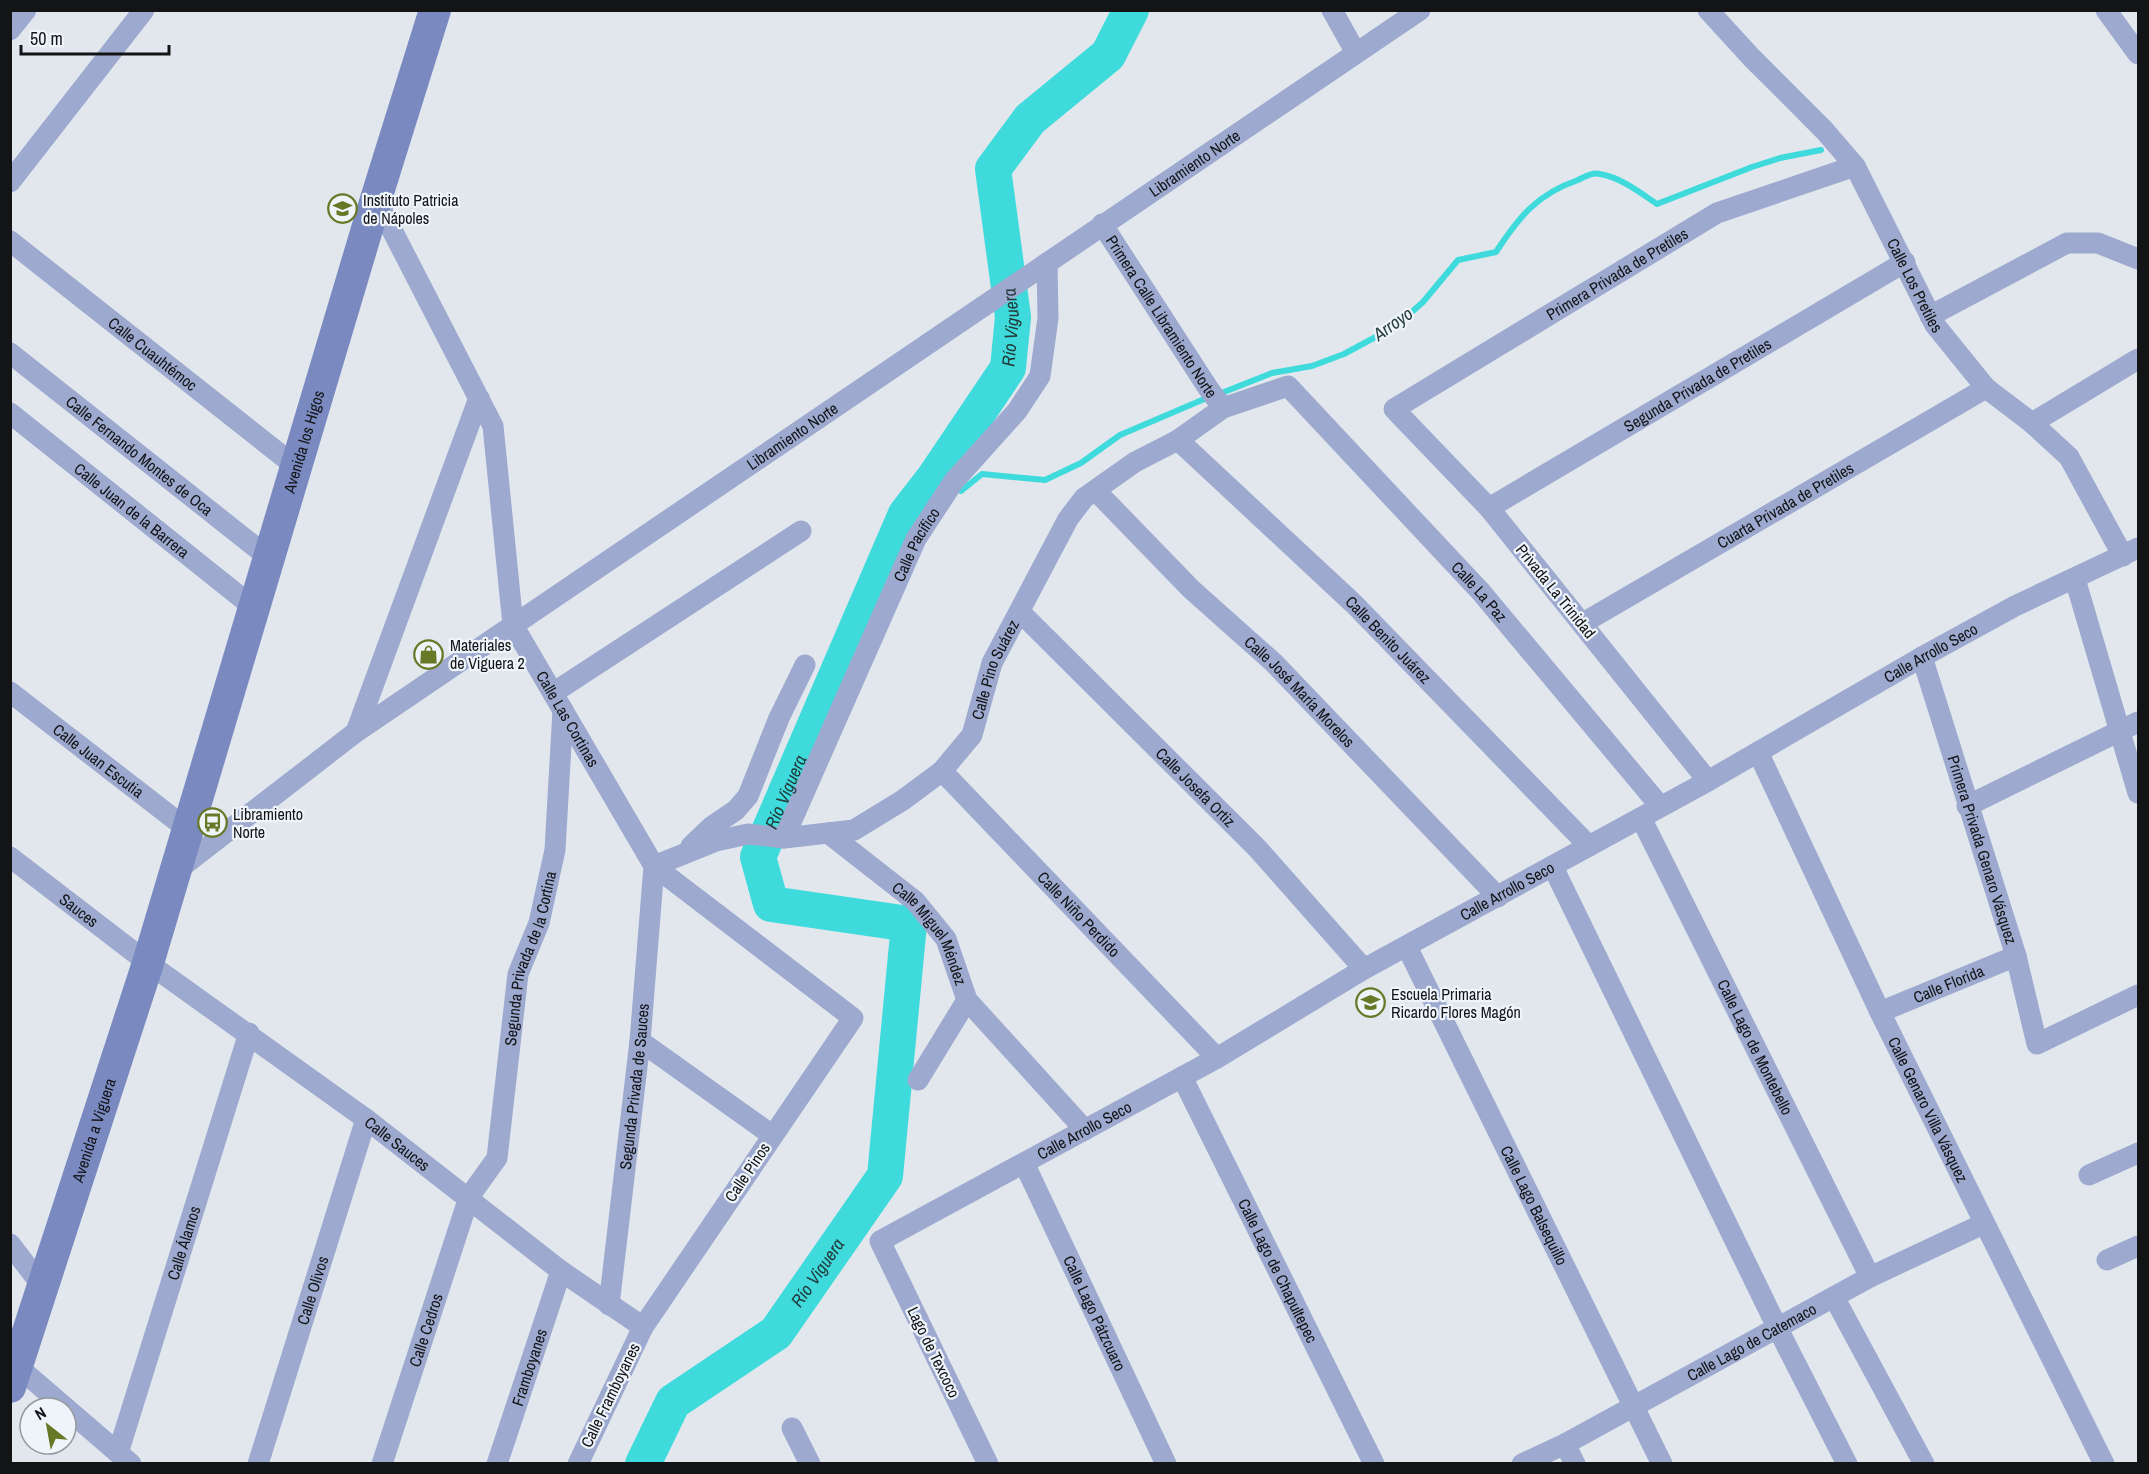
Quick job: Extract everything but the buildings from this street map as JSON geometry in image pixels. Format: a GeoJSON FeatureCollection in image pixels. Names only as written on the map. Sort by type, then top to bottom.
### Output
{"type":"FeatureCollection","features":[{"type":"Feature","properties":{"kind":"street"},"geometry":{"type":"LineString","coordinates":[[10,30],[26,10]]}},
{"type":"Feature","properties":{"kind":"street"},"geometry":{"type":"LineString","coordinates":[[10,182],[144,10]]}},
{"type":"Feature","properties":{"kind":"street","name":"Avenida los Higos"},"geometry":{"type":"LineString","coordinates":[[174,873],[375,199],[435,10]]}},
{"type":"Feature","properties":{"kind":"street"},"geometry":{"type":"LineString","coordinates":[[1332,10],[1356,53]]}},
{"type":"Feature","properties":{"kind":"street","name":"Libramiento Norte"},"geometry":{"type":"LineString","coordinates":[[174,873],[356,732],[1420,10]]}},
{"type":"Feature","properties":{"kind":"street","name":"Calle Los Pretiles"},"geometry":{"type":"LineString","coordinates":[[1708,10],[1750,57],[1824,130],[1855,166],[1935,326],[1986,388],[2032,423],[2069,457],[2131,552]]}},
{"type":"Feature","properties":{"kind":"street"},"geometry":{"type":"LineString","coordinates":[[2106,10],[2139,54]]}},
{"type":"Feature","properties":{"kind":"street","name":"Primera Privada de Pretiles"},"geometry":{"type":"LineString","coordinates":[[1394,409],[1717,213],[1855,166]]}},
{"type":"Feature","properties":{"kind":"street","name":"Calle Las Cortinas"},"geometry":{"type":"LineString","coordinates":[[375,199],[493,426],[513,625],[654,866],[853,1018]]}},
{"type":"Feature","properties":{"kind":"street","name":"Primera Calle Libramiento Norte"},"geometry":{"type":"LineString","coordinates":[[1102,224],[1216,399]]}},
{"type":"Feature","properties":{"kind":"street","name":"Calle Cuauhtémoc"},"geometry":{"type":"LineString","coordinates":[[10,241],[295,466]]}},
{"type":"Feature","properties":{"kind":"street"},"geometry":{"type":"LineString","coordinates":[[1930,316],[2067,243],[2098,243],[2139,259]]}},
{"type":"Feature","properties":{"kind":"street","name":"Calle Pacífico"},"geometry":{"type":"LineString","coordinates":[[784,838],[916,539],[950,487],[1017,411],[1040,376],[1048,318],[1047,262]]}},
{"type":"Feature","properties":{"kind":"street","name":"Segunda Privada de Pretiles"},"geometry":{"type":"LineString","coordinates":[[1489,508],[1905,262]]}},
{"type":"Feature","properties":{"kind":"street","name":"Calle Fernando Montes de Oca"},"geometry":{"type":"LineString","coordinates":[[10,353],[268,556]]}},
{"type":"Feature","properties":{"kind":"street"},"geometry":{"type":"LineString","coordinates":[[2032,423],[2139,360]]}},
{"type":"Feature","properties":{"kind":"street","name":"Calle Pino Suárez"},"geometry":{"type":"LineString","coordinates":[[654,866],[716,841],[748,834],[784,838],[854,830],[903,800],[942,771],[972,735],[992,663],[1068,519],[1084,498],[1135,462],[1178,440],[1216,399],[1288,386]]}},
{"type":"Feature","properties":{"kind":"street","name":"Calle La Paz"},"geometry":{"type":"LineString","coordinates":[[1288,386],[1481,592],[1660,806]]}},
{"type":"Feature","properties":{"kind":"street","name":"Cuarta Privada de Pretiles"},"geometry":{"type":"LineString","coordinates":[[1583,622],[1986,388]]}},
{"type":"Feature","properties":{"kind":"street"},"geometry":{"type":"LineString","coordinates":[[356,732],[479,398]]}},
{"type":"Feature","properties":{"kind":"street","name":"Privada La Trinidad"},"geometry":{"type":"LineString","coordinates":[[1394,409],[1489,508],[1583,622],[1708,781]]}},
{"type":"Feature","properties":{"kind":"street","name":"Calle Juan de la Barrera"},"geometry":{"type":"LineString","coordinates":[[10,413],[253,607]]}},
{"type":"Feature","properties":{"kind":"street","name":"Calle Benito Juárez"},"geometry":{"type":"LineString","coordinates":[[1178,440],[1354,604],[1589,846]]}},
{"type":"Feature","properties":{"kind":"street","name":"Calle José María Morelos"},"geometry":{"type":"LineString","coordinates":[[1096,491],[1191,589],[1274,663],[1498,897]]}},
{"type":"Feature","properties":{"kind":"street"},"geometry":{"type":"LineString","coordinates":[[558,701],[801,531]]}},
{"type":"Feature","properties":{"kind":"street","name":"Calle Arrollo Seco"},"geometry":{"type":"LineString","coordinates":[[880,1241],[1217,1058],[1364,969],[1708,781],[1922,657],[2015,606],[2131,552]]}},
{"type":"Feature","properties":{"kind":"street"},"geometry":{"type":"LineString","coordinates":[[2075,579],[2130,726],[2139,793]]}},
{"type":"Feature","properties":{"kind":"street","name":"Calle Josefa Ortiz"},"geometry":{"type":"LineString","coordinates":[[1020,612],[1257,848],[1364,969]]}},
{"type":"Feature","properties":{"kind":"street","name":"Primera Privada Genaro Vásquez"},"geometry":{"type":"LineString","coordinates":[[1922,657],[2016,957],[2037,1044],[2139,995]]}},
{"type":"Feature","properties":{"kind":"street"},"geometry":{"type":"LineString","coordinates":[[681,855],[711,827],[736,810],[748,795],[779,718],[805,665]]}},
{"type":"Feature","properties":{"kind":"street","name":"Calle Juan Escutia"},"geometry":{"type":"LineString","coordinates":[[10,692],[187,829]]}},
{"type":"Feature","properties":{"kind":"street","name":"Segunda Privada de la Cortina"},"geometry":{"type":"LineString","coordinates":[[469,1197],[496,1158],[518,974],[539,923],[555,850],[558,701]]}},
{"type":"Feature","properties":{"kind":"street"},"geometry":{"type":"LineString","coordinates":[[1967,806],[2130,726]]}},
{"type":"Feature","properties":{"kind":"street","name":"Calle Genaro Villa Vásquez"},"geometry":{"type":"LineString","coordinates":[[1758,752],[1983,1224],[2104,1464]]}},
{"type":"Feature","properties":{"kind":"street","name":"Calle Niño Perdido"},"geometry":{"type":"LineString","coordinates":[[942,771],[1217,1058]]}},
{"type":"Feature","properties":{"kind":"street","name":"Calle Lago de Montebello"},"geometry":{"type":"LineString","coordinates":[[1641,818],[1870,1277]]}},
{"type":"Feature","properties":{"kind":"street","name":"Calle Miguel Méndez"},"geometry":{"type":"LineString","coordinates":[[828,833],[915,901],[946,939],[968,1000],[1085,1130]]}},
{"type":"Feature","properties":{"kind":"street","name":"Sauces"},"geometry":{"type":"LineString","coordinates":[[10,857],[148,963]]}},
{"type":"Feature","properties":{"kind":"street","name":"Segunda Privada de Sauces"},"geometry":{"type":"LineString","coordinates":[[609,1305],[640,1041],[654,866]]}},
{"type":"Feature","properties":{"kind":"street"},"geometry":{"type":"LineString","coordinates":[[1553,867],[1778,1329],[1847,1464]]}},
{"type":"Feature","properties":{"kind":"street","name":"Avenida a Viguera"},"geometry":{"type":"LineString","coordinates":[[14,1377],[148,963],[174,873]]}},
{"type":"Feature","properties":{"kind":"street","name":"Calle Lago Balsequillo"},"geometry":{"type":"LineString","coordinates":[[1407,947],[1662,1464]]}},
{"type":"Feature","properties":{"kind":"street","name":"Calle Florida"},"geometry":{"type":"LineString","coordinates":[[1880,1012],[2016,957]]}},
{"type":"Feature","properties":{"kind":"street","name":"Calle Sauces"},"geometry":{"type":"LineString","coordinates":[[148,963],[249,1033],[366,1119],[469,1197],[561,1271],[643,1327]]}},
{"type":"Feature","properties":{"kind":"street"},"geometry":{"type":"LineString","coordinates":[[918,1080],[968,1000]]}},
{"type":"Feature","properties":{"kind":"street","name":"Calle Pinos"},"geometry":{"type":"LineString","coordinates":[[643,1327],[853,1018]]}},
{"type":"Feature","properties":{"kind":"street","name":"Calle Álamos"},"geometry":{"type":"LineString","coordinates":[[124,1458],[249,1033]]}},
{"type":"Feature","properties":{"kind":"street"},"geometry":{"type":"LineString","coordinates":[[640,1041],[772,1135]]}},
{"type":"Feature","properties":{"kind":"street","name":"Calle Lago de Chapultepec"},"geometry":{"type":"LineString","coordinates":[[1182,1077],[1374,1464]]}},
{"type":"Feature","properties":{"kind":"street","name":"Calle Olivos"},"geometry":{"type":"LineString","coordinates":[[258,1464],[366,1119]]}},
{"type":"Feature","properties":{"kind":"street"},"geometry":{"type":"LineString","coordinates":[[2089,1175],[2139,1153]]}},
{"type":"Feature","properties":{"kind":"street","name":"Calle Lago Pátzcuaro"},"geometry":{"type":"LineString","coordinates":[[1024,1163],[1166,1464]]}},
{"type":"Feature","properties":{"kind":"street","name":"Calle Cedros"},"geometry":{"type":"LineString","coordinates":[[382,1464],[469,1197]]}},
{"type":"Feature","properties":{"kind":"street","name":"Calle Lago de Catemaco"},"geometry":{"type":"LineString","coordinates":[[1522,1464],[1564,1444],[1870,1277],[1983,1224]]}},
{"type":"Feature","properties":{"kind":"street","name":"Lago de Texcoco"},"geometry":{"type":"LineString","coordinates":[[880,1241],[988,1464]]}},
{"type":"Feature","properties":{"kind":"street"},"geometry":{"type":"LineString","coordinates":[[10,1244],[43,1287]]}},
{"type":"Feature","properties":{"kind":"street"},"geometry":{"type":"LineString","coordinates":[[2107,1260],[2139,1246]]}},
{"type":"Feature","properties":{"kind":"street","name":"Framboyanes"},"geometry":{"type":"LineString","coordinates":[[497,1464],[561,1271]]}},
{"type":"Feature","properties":{"kind":"street"},"geometry":{"type":"LineString","coordinates":[[1834,1297],[1924,1464]]}},
{"type":"Feature","properties":{"kind":"street","name":"Calle Framboyanes"},"geometry":{"type":"LineString","coordinates":[[578,1464],[643,1327]]}},
{"type":"Feature","properties":{"kind":"street"},"geometry":{"type":"LineString","coordinates":[[14,1377],[124,1458]]}},
{"type":"Feature","properties":{"kind":"street"},"geometry":{"type":"LineString","coordinates":[[792,1428],[810,1464]]}},
{"type":"Feature","properties":{"kind":"street"},"geometry":{"type":"LineString","coordinates":[[1564,1444],[1575,1464]]}},
{"type":"Feature","properties":{"kind":"waterway","name":"Río Viguera"},"geometry":{"type":"LineString","coordinates":[[643,1464],[673,1402],[776,1333],[885,1176],[909,924],[771,904],[758,857],[906,514],[934,478],[1008,368],[1013,317],[993,169],[1030,119],[1108,55],[1131,10]]}},
{"type":"Feature","properties":{"kind":"waterway","name":"Arroyo"},"geometry":{"type":"LineString","coordinates":[[1219,394],[1272,373],[1312,366],[1344,354],[1396,326],[1423,302],[1458,260],[1496,252],[1530,208],[1551,192],[1586,176],[1597,174],[1616,179],[1657,204],[1752,167],[1780,158],[1821,150]]}},
{"type":"Feature","properties":{"kind":"waterway","name":"Arroyo"},"geometry":{"type":"LineString","coordinates":[[934,478],[961,491],[982,474],[1045,480],[1081,463],[1120,435],[1209,397]]}},
{"type":"Feature","properties":{"kind":"place","name":"Instituto Patricia de Nápoles"},"geometry":{"type":"Point","coordinates":[342,209]}},
{"type":"Feature","properties":{"kind":"place","name":"Materiales de Viguera 2"},"geometry":{"type":"Point","coordinates":[429,654]}},
{"type":"Feature","properties":{"kind":"place","name":"Libramiento Norte"},"geometry":{"type":"Point","coordinates":[212,823]}},
{"type":"Feature","properties":{"kind":"place","name":"Escuela Primaria Ricardo Flores Magón"},"geometry":{"type":"Point","coordinates":[1370,1003]}}]}
